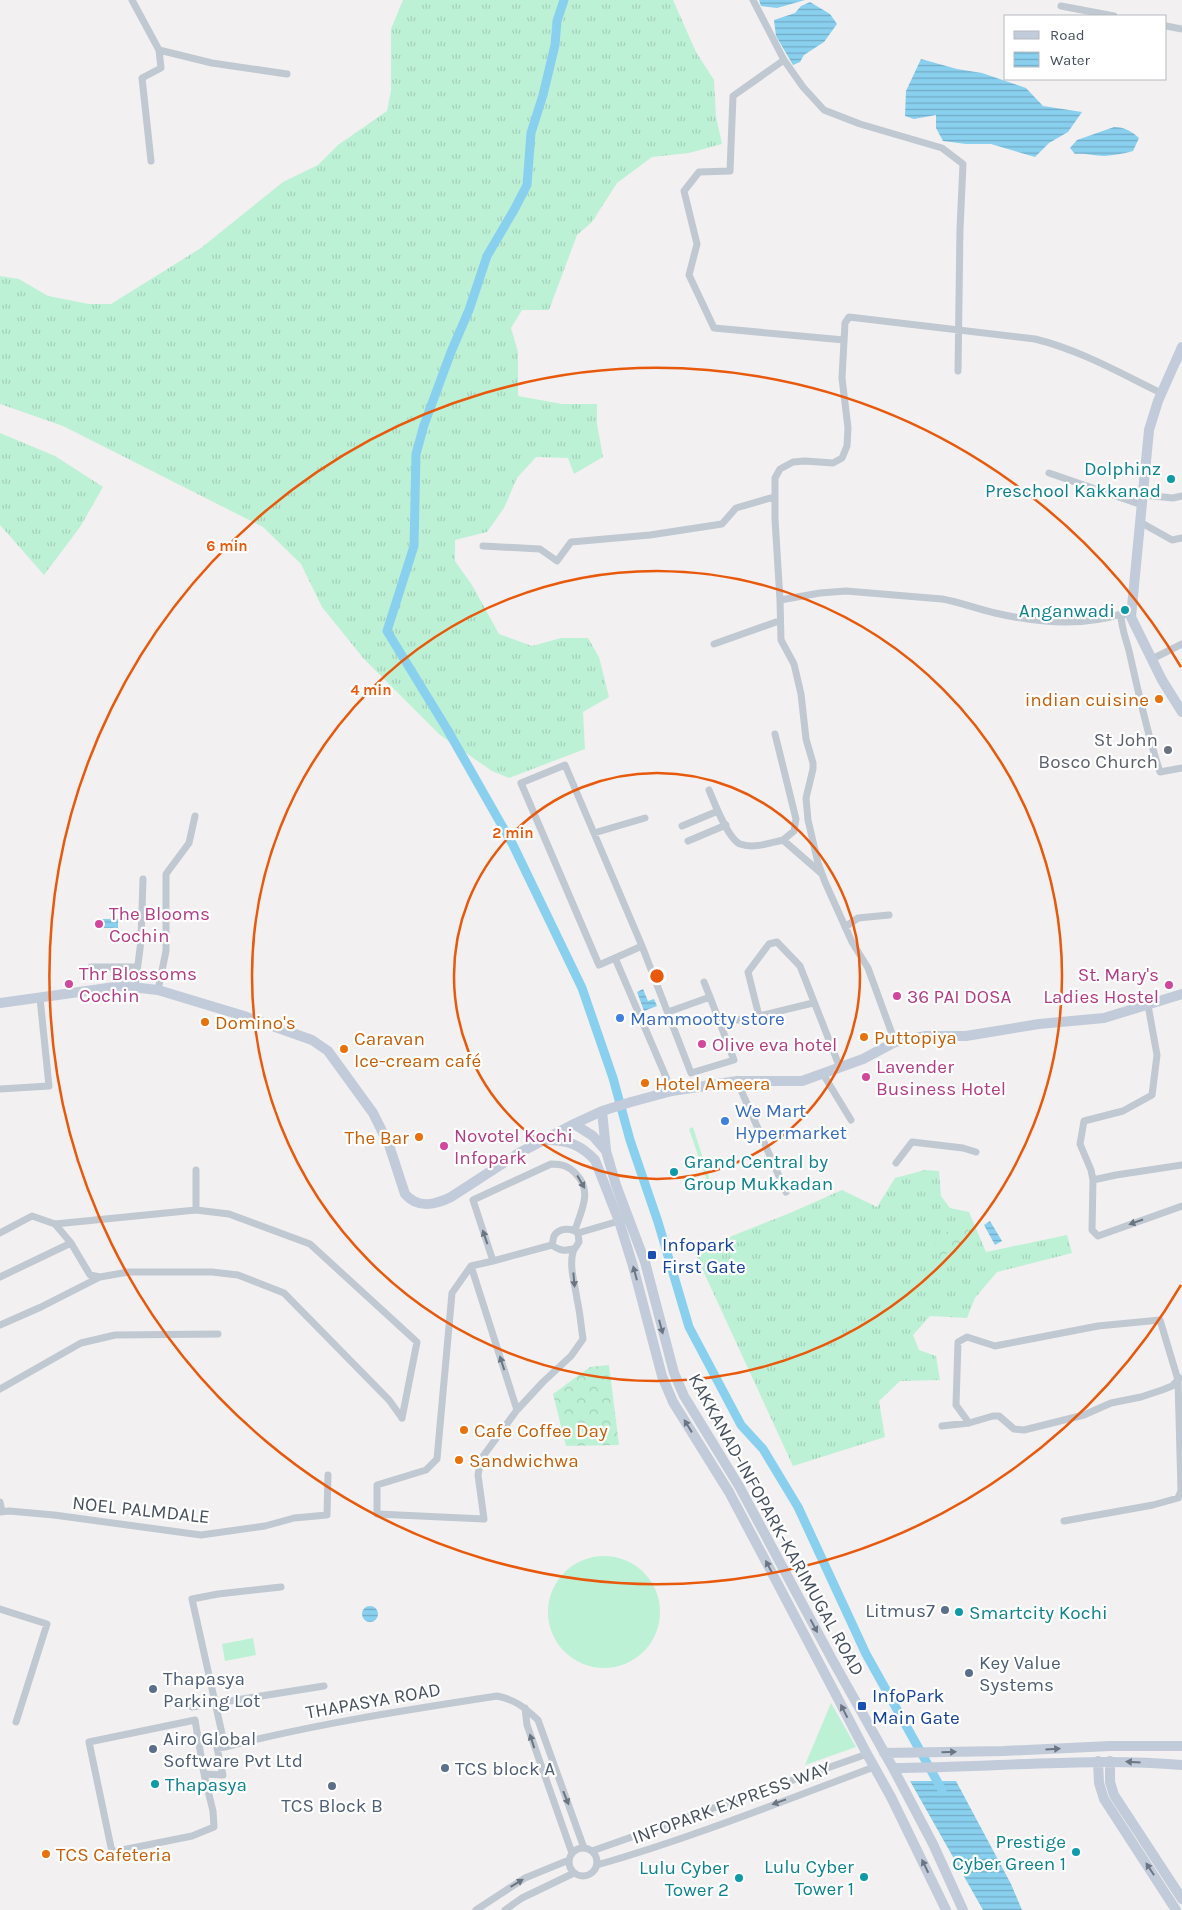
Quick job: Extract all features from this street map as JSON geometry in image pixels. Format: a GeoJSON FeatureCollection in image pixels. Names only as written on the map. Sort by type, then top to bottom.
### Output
{"type":"FeatureCollection","features":[{"type":"Feature","properties":{"kind":"main road"},"geometry":{"type":"LineString","coordinates":[[1182,347],[1161,393],[1149,430],[1140,522],[1126,616],[1182,712]]}},
{"type":"Feature","properties":{"kind":"main road"},"geometry":{"type":"LineString","coordinates":[[0,1002],[122,986],[135,987],[158,990],[271,1025],[312,1040],[328,1051],[373,1113],[389,1146],[405,1194],[419,1204],[434,1204],[445,1200],[519,1153],[574,1124],[604,1111],[632,1102],[672,1091],[737,1081],[802,1081],[863,1060],[895,1042],[926,1036],[966,1036],[1038,1024],[1104,1018],[1182,994]]}},
{"type":"Feature","properties":{"kind":"main road"},"geometry":{"type":"LineString","coordinates":[[604,1111],[606,1151]]}},
{"type":"Feature","properties":{"kind":"main road","name":"KAKKANAD-INFOPARK-KARIMUGAL ROAD"},"geometry":{"type":"LineString","coordinates":[[574,1124],[593,1136],[606,1151],[644,1262],[674,1372],[684,1396],[739,1486],[833,1662],[893,1768],[933,1844],[963,1910]]}},
{"type":"Feature","properties":{"kind":"main road","name":"KAKKANAD-INFOPARK-KARIMUGAL ROAD"},"geometry":{"type":"LineString","coordinates":[[546,1140],[563,1140],[575,1144],[595,1160],[633,1266],[662,1376],[673,1402],[729,1492],[891,1797],[946,1910]]}},
{"type":"Feature","properties":{"kind":"main road"},"geometry":{"type":"LineString","coordinates":[[643,1307],[655,1305]]}},
{"type":"Feature","properties":{"kind":"main road"},"geometry":{"type":"LineString","coordinates":[[884,1752],[1182,1746]]}},
{"type":"Feature","properties":{"kind":"main road"},"geometry":{"type":"LineString","coordinates":[[1098,1761],[1099,1784],[1104,1800],[1176,1910]]}},
{"type":"Feature","properties":{"kind":"main road"},"geometry":{"type":"LineString","coordinates":[[893,1768],[1004,1766],[1098,1761],[1182,1765]]}},
{"type":"Feature","properties":{"kind":"main road"},"geometry":{"type":"LineString","coordinates":[[1110,1761],[1110,1782],[1114,1795],[1179,1895]]}},
{"type":"Feature","properties":{"kind":"street"},"geometry":{"type":"LineString","coordinates":[[132,0],[159,50],[161,68],[142,78],[151,161]]}},
{"type":"Feature","properties":{"kind":"street"},"geometry":{"type":"LineString","coordinates":[[753,0],[784,60],[803,87],[824,110],[860,124],[942,148],[963,164],[958,371]]}},
{"type":"Feature","properties":{"kind":"street"},"geometry":{"type":"LineString","coordinates":[[1061,6],[1109,15]]}},
{"type":"Feature","properties":{"kind":"street"},"geometry":{"type":"LineString","coordinates":[[1167,26],[1182,29]]}},
{"type":"Feature","properties":{"kind":"street"},"geometry":{"type":"LineString","coordinates":[[159,50],[212,63],[287,74]]}},
{"type":"Feature","properties":{"kind":"street"},"geometry":{"type":"LineString","coordinates":[[784,60],[733,96],[730,171],[698,172],[684,191],[697,244],[689,275],[714,328],[844,340]]}},
{"type":"Feature","properties":{"kind":"street"},"geometry":{"type":"LineString","coordinates":[[895,1042],[868,968],[852,942],[822,874],[808,820],[806,798],[813,762],[806,739],[798,680],[792,658],[780,640],[780,600],[774,496],[775,478],[780,469],[793,462],[833,463],[842,458],[847,446],[848,428],[842,378],[845,323],[849,317],[1035,339],[1059,345],[1161,393]]}},
{"type":"Feature","properties":{"kind":"street"},"geometry":{"type":"LineString","coordinates":[[1049,473],[1142,500],[1182,496]]}},
{"type":"Feature","properties":{"kind":"street"},"geometry":{"type":"LineString","coordinates":[[483,546],[540,549],[557,561],[571,542],[650,535],[722,524],[736,508],[774,496]]}},
{"type":"Feature","properties":{"kind":"street"},"geometry":{"type":"LineString","coordinates":[[1140,522],[1172,540],[1182,538]]}},
{"type":"Feature","properties":{"kind":"street"},"geometry":{"type":"LineString","coordinates":[[780,600],[820,593],[846,592],[942,599],[996,614],[1076,623],[1126,616]]}},
{"type":"Feature","properties":{"kind":"street"},"geometry":{"type":"LineString","coordinates":[[1126,616],[1121,626],[1127,640],[1140,704],[1160,772],[1182,768]]}},
{"type":"Feature","properties":{"kind":"street"},"geometry":{"type":"LineString","coordinates":[[714,644],[779,622]]}},
{"type":"Feature","properties":{"kind":"street"},"geometry":{"type":"LineString","coordinates":[[1152,659],[1182,644]]}},
{"type":"Feature","properties":{"kind":"street"},"geometry":{"type":"LineString","coordinates":[[709,790],[732,837],[740,844],[757,846],[782,840],[794,831],[796,819],[775,734]]}},
{"type":"Feature","properties":{"kind":"street"},"geometry":{"type":"LineString","coordinates":[[642,946],[599,965],[521,783],[565,765],[642,946],[691,1073],[734,1060],[704,982]]}},
{"type":"Feature","properties":{"kind":"street"},"geometry":{"type":"LineString","coordinates":[[682,826],[718,811]]}},
{"type":"Feature","properties":{"kind":"street"},"geometry":{"type":"LineString","coordinates":[[158,990],[164,970],[166,952],[166,874],[189,843],[195,816]]}},
{"type":"Feature","properties":{"kind":"street"},"geometry":{"type":"LineString","coordinates":[[594,833],[645,818]]}},
{"type":"Feature","properties":{"kind":"street"},"geometry":{"type":"LineString","coordinates":[[688,841],[726,825]]}},
{"type":"Feature","properties":{"kind":"street"},"geometry":{"type":"LineString","coordinates":[[782,840],[822,874]]}},
{"type":"Feature","properties":{"kind":"street"},"geometry":{"type":"LineString","coordinates":[[135,987],[142,916],[143,879]]}},
{"type":"Feature","properties":{"kind":"street"},"geometry":{"type":"LineString","coordinates":[[845,927],[858,918],[889,915]]}},
{"type":"Feature","properties":{"kind":"street"},"geometry":{"type":"LineString","coordinates":[[123,917],[142,916]]}},
{"type":"Feature","properties":{"kind":"street"},"geometry":{"type":"LineString","coordinates":[[759,1016],[748,972],[769,944],[777,942],[800,966],[840,1068]]}},
{"type":"Feature","properties":{"kind":"street"},"geometry":{"type":"LineString","coordinates":[[615,958],[672,1091]]}},
{"type":"Feature","properties":{"kind":"street"},"geometry":{"type":"LineString","coordinates":[[90,967],[137,967]]}},
{"type":"Feature","properties":{"kind":"street"},"geometry":{"type":"LineString","coordinates":[[668,1012],[710,997]]}},
{"type":"Feature","properties":{"kind":"street"},"geometry":{"type":"LineString","coordinates":[[0,1089],[49,1086],[40,998]]}},
{"type":"Feature","properties":{"kind":"street"},"geometry":{"type":"LineString","coordinates":[[738,1020],[813,1003]]}},
{"type":"Feature","properties":{"kind":"street"},"geometry":{"type":"LineString","coordinates":[[1148,1005],[1157,1055],[1152,1095],[1123,1111],[1084,1120],[1080,1144],[1091,1170],[1092,1230],[1097,1236],[1182,1206]]}},
{"type":"Feature","properties":{"kind":"street"},"geometry":{"type":"LineString","coordinates":[[823,1074],[850,1120]]}},
{"type":"Feature","properties":{"kind":"street"},"geometry":{"type":"LineString","coordinates":[[737,1081],[786,1192]]}},
{"type":"Feature","properties":{"kind":"street"},"geometry":{"type":"LineString","coordinates":[[896,1163],[912,1142],[963,1148],[976,1152]]}},
{"type":"Feature","properties":{"kind":"street"},"geometry":{"type":"LineString","coordinates":[[494,1261],[473,1200],[551,1164],[561,1164],[572,1170],[583,1181],[585,1189],[585,1202],[576,1232],[579,1242],[573,1249],[572,1261],[573,1283],[578,1300],[579,1322],[583,1339],[572,1356],[543,1382],[517,1410],[480,1459],[478,1476],[484,1519],[376,1514],[377,1485],[426,1470],[437,1458],[452,1293],[471,1266],[494,1261],[552,1245]]}},
{"type":"Feature","properties":{"kind":"street"},"geometry":{"type":"LineString","coordinates":[[1092,1180],[1182,1165]]}},
{"type":"Feature","properties":{"kind":"street"},"geometry":{"type":"LineString","coordinates":[[196,1170],[196,1210]]}},
{"type":"Feature","properties":{"kind":"street"},"geometry":{"type":"LineString","coordinates":[[0,1233],[32,1216],[55,1224],[196,1210],[229,1214],[310,1244],[417,1342],[402,1418],[389,1400],[284,1293],[238,1276],[212,1272],[128,1272],[100,1277],[41,1307],[0,1325]]}},
{"type":"Feature","properties":{"kind":"street"},"geometry":{"type":"LineString","coordinates":[[552,1245],[554,1236],[559,1231],[568,1229],[576,1232],[618,1220]]}},
{"type":"Feature","properties":{"kind":"street"},"geometry":{"type":"LineString","coordinates":[[55,1224],[70,1243],[90,1275],[100,1277]]}},
{"type":"Feature","properties":{"kind":"street"},"geometry":{"type":"LineString","coordinates":[[0,1277],[70,1243]]}},
{"type":"Feature","properties":{"kind":"street"},"geometry":{"type":"LineString","coordinates":[[552,1245],[558,1250],[573,1249]]}},
{"type":"Feature","properties":{"kind":"street"},"geometry":{"type":"LineString","coordinates":[[471,1266],[517,1410]]}},
{"type":"Feature","properties":{"kind":"street"},"geometry":{"type":"LineString","coordinates":[[969,1424],[956,1405],[958,1342],[967,1337],[995,1346],[1098,1326],[1160,1320],[1180,1378],[1180,1498],[1153,1505],[1064,1521]]}},
{"type":"Feature","properties":{"kind":"street"},"geometry":{"type":"LineString","coordinates":[[0,1389],[81,1343],[115,1334],[218,1334]]}},
{"type":"Feature","properties":{"kind":"street"},"geometry":{"type":"LineString","coordinates":[[942,1426],[969,1424],[993,1416],[999,1416],[1014,1429],[1024,1430],[1084,1415],[1111,1403],[1141,1397],[1162,1390],[1172,1386],[1180,1378]]}},
{"type":"Feature","properties":{"kind":"street","name":"NOEL PALMDALE"},"geometry":{"type":"LineString","coordinates":[[1,1511],[54,1515],[201,1535],[265,1526],[294,1518],[327,1515],[328,1475]]}},
{"type":"Feature","properties":{"kind":"street"},"geometry":{"type":"LineString","coordinates":[[0,1502],[1,1511]]}},
{"type":"Feature","properties":{"kind":"street"},"geometry":{"type":"LineString","coordinates":[[204,1774],[223,1775],[217,1748],[225,1747],[192,1599],[281,1586]]}},
{"type":"Feature","properties":{"kind":"street"},"geometry":{"type":"LineString","coordinates":[[0,1609],[47,1624],[16,1722]]}},
{"type":"Feature","properties":{"kind":"street"},"geometry":{"type":"LineString","coordinates":[[192,1707],[324,1686]]}},
{"type":"Feature","properties":{"kind":"street","name":"THAPASYA ROAD"},"geometry":{"type":"LineString","coordinates":[[225,1747],[294,1730],[411,1709],[497,1696],[511,1699],[538,1720],[584,1848]]}},
{"type":"Feature","properties":{"kind":"street"},"geometry":{"type":"LineString","coordinates":[[525,1708],[527,1725],[572,1853]]}},
{"type":"Feature","properties":{"kind":"street"},"geometry":{"type":"LineString","coordinates":[[195,1720],[204,1774],[213,1811],[214,1827],[192,1836],[112,1852],[89,1742],[195,1720]]}},
{"type":"Feature","properties":{"kind":"street","name":"INFOPARK EXPRESS WAY"},"geometry":{"type":"LineString","coordinates":[[592,1851],[867,1754]]}},
{"type":"Feature","properties":{"kind":"street","name":"INFOPARK EXPRESS WAY"},"geometry":{"type":"LineString","coordinates":[[597,1865],[732,1819],[874,1767]]}},
{"type":"Feature","properties":{"kind":"street"},"geometry":{"type":"LineString","coordinates":[[580,1848],[584,1848],[592,1851],[597,1857],[597,1865],[592,1873],[586,1876],[574,1873],[571,1870],[569,1860],[572,1853],[580,1848]]}},
{"type":"Feature","properties":{"kind":"street"},"geometry":{"type":"LineString","coordinates":[[476,1910],[525,1878],[569,1860]]}},
{"type":"Feature","properties":{"kind":"street"},"geometry":{"type":"LineString","coordinates":[[505,1910],[522,1898],[574,1873]]}},
{"type":"Feature","properties":{"kind":"street"},"geometry":{"type":"LineString","coordinates":[[1168,1897],[1179,1895]]}},
{"type":"Feature","properties":{"kind":"green space"},"geometry":{"type":"Polygon","coordinates":[[[403,0],[673,0],[696,52],[714,80],[716,117],[722,144],[689,153],[652,157],[617,183],[592,222],[577,235],[549,310],[522,310],[511,328],[518,352],[518,396],[562,404],[597,404],[597,424],[603,457],[574,474],[568,458],[536,457],[517,478],[504,508],[487,532],[455,540],[455,561],[472,585],[499,634],[532,646],[561,638],[588,638],[599,657],[609,697],[583,712],[585,749],[509,778],[492,771],[440,735],[364,659],[322,607],[301,564],[263,527],[63,426],[0,404],[0,276],[19,279],[48,296],[89,304],[111,304],[201,248],[283,182],[318,165],[338,145],[387,111],[391,91],[391,29],[403,0]]]}},
{"type":"Feature","properties":{"kind":"green space"},"geometry":{"type":"Polygon","coordinates":[[[0,433],[55,456],[103,487],[80,527],[44,575],[0,525],[0,433]]]}},
{"type":"Feature","properties":{"kind":"green space"},"geometry":{"type":"Polygon","coordinates":[[[693,1127],[712,1187],[709,1187],[689,1129],[693,1127]]]}},
{"type":"Feature","properties":{"kind":"green space"},"geometry":{"type":"Polygon","coordinates":[[[925,1170],[939,1171],[941,1196],[950,1208],[969,1212],[986,1252],[1067,1235],[1072,1253],[997,1272],[975,1298],[967,1318],[930,1316],[913,1335],[919,1350],[936,1356],[940,1380],[900,1381],[879,1401],[885,1437],[793,1466],[694,1251],[842,1190],[877,1207],[895,1178],[925,1170]]]}},
{"type":"Feature","properties":{"kind":"green space"},"geometry":{"type":"Polygon","coordinates":[[[967,1226],[972,1247],[939,1256],[933,1236],[967,1226]]]}},
{"type":"Feature","properties":{"kind":"green space"},"geometry":{"type":"Polygon","coordinates":[[[609,1365],[619,1445],[566,1446],[553,1394],[590,1367],[609,1365]]]}},
{"type":"Feature","properties":{"kind":"green space"},"geometry":{"type":"Polygon","coordinates":[[[604,1556],[615,1557],[625,1561],[643,1573],[655,1591],[659,1601],[659,1623],[655,1633],[643,1651],[625,1663],[615,1667],[604,1668],[593,1667],[583,1663],[565,1651],[553,1633],[549,1623],[548,1612],[549,1601],[553,1591],[565,1573],[583,1561],[593,1557],[604,1556]]]}},
{"type":"Feature","properties":{"kind":"green space"},"geometry":{"type":"Polygon","coordinates":[[[253,1638],[256,1655],[225,1661],[222,1644],[253,1638]]]}},
{"type":"Feature","properties":{"kind":"green space"},"geometry":{"type":"Polygon","coordinates":[[[831,1703],[856,1747],[805,1765],[831,1703]]]}},
{"type":"Feature","properties":{"kind":"water"},"geometry":{"type":"Polygon","coordinates":[[[759,0],[805,0],[777,8],[761,6],[759,0]]]}},
{"type":"Feature","properties":{"kind":"water"},"geometry":{"type":"Polygon","coordinates":[[[810,2],[830,14],[837,24],[824,42],[804,55],[800,62],[793,65],[776,36],[774,20],[795,13],[801,6],[810,2]]]}},
{"type":"Feature","properties":{"kind":"water"},"geometry":{"type":"Polygon","coordinates":[[[921,59],[957,69],[982,73],[1026,88],[1043,106],[1082,112],[1068,132],[1049,143],[1035,157],[991,144],[966,144],[943,141],[936,128],[936,115],[914,119],[905,116],[906,91],[921,59]]]}},
{"type":"Feature","properties":{"kind":"water"},"geometry":{"type":"Polygon","coordinates":[[[1114,127],[1128,130],[1139,138],[1133,151],[1100,156],[1075,154],[1070,148],[1077,140],[1114,127]]]}},
{"type":"Feature","properties":{"kind":"water"},"geometry":{"type":"Polygon","coordinates":[[[99,919],[118,919],[118,928],[98,928],[99,919]]]}},
{"type":"Feature","properties":{"kind":"water"},"geometry":{"type":"Polygon","coordinates":[[[643,989],[648,1001],[654,999],[657,1006],[644,1011],[637,992],[643,989]]]}},
{"type":"Feature","properties":{"kind":"water"},"geometry":{"type":"Polygon","coordinates":[[[990,1221],[1002,1241],[995,1245],[984,1225],[990,1221]]]}},
{"type":"Feature","properties":{"kind":"water"},"geometry":{"type":"Polygon","coordinates":[[[367,1606],[373,1606],[378,1611],[376,1620],[367,1622],[362,1617],[362,1611],[367,1606]]]}},
{"type":"Feature","properties":{"kind":"water"},"geometry":{"type":"Polygon","coordinates":[[[910,1781],[956,1781],[1011,1884],[1022,1910],[983,1910],[910,1781]]]}},
{"type":"Feature","properties":{"kind":"waterway"},"geometry":{"type":"LineString","coordinates":[[513,212],[527,185],[531,133],[543,95],[555,45],[557,21],[564,0]]}},
{"type":"Feature","properties":{"kind":"waterway"},"geometry":{"type":"LineString","coordinates":[[514,210],[487,256],[469,310],[424,425],[416,454],[414,546],[387,631],[447,729],[513,845],[582,988],[613,1078],[630,1140],[658,1222],[689,1327],[741,1425],[763,1449],[798,1507],[866,1654],[942,1790]]}},
{"type":"Feature","properties":{"kind":"place","name":"Dolphinz Preschool Kakkanad"},"geometry":{"type":"Point","coordinates":[1171,479]}},
{"type":"Feature","properties":{"kind":"place","name":"Anganwadi"},"geometry":{"type":"Point","coordinates":[1125,610]}},
{"type":"Feature","properties":{"kind":"place","name":"indian cuisine"},"geometry":{"type":"Point","coordinates":[1159,699]}},
{"type":"Feature","properties":{"kind":"place","name":"St John Bosco Church"},"geometry":{"type":"Point","coordinates":[1168,750]}},
{"type":"Feature","properties":{"kind":"place","name":"The Blooms Cochin"},"geometry":{"type":"Point","coordinates":[99,924]}},
{"type":"Feature","properties":{"kind":"place","name":"Thr Blossoms Cochin"},"geometry":{"type":"Point","coordinates":[69,984]}},
{"type":"Feature","properties":{"kind":"place","name":"St. Mary's Ladies Hostel"},"geometry":{"type":"Point","coordinates":[1169,985]}},
{"type":"Feature","properties":{"kind":"place","name":"36 PAI DOSA"},"geometry":{"type":"Point","coordinates":[897,996]}},
{"type":"Feature","properties":{"kind":"place","name":"Mammootty store"},"geometry":{"type":"Point","coordinates":[620,1018]}},
{"type":"Feature","properties":{"kind":"place","name":"Domino's"},"geometry":{"type":"Point","coordinates":[205,1022]}},
{"type":"Feature","properties":{"kind":"place","name":"Puttopiya"},"geometry":{"type":"Point","coordinates":[864,1037]}},
{"type":"Feature","properties":{"kind":"place","name":"Olive eva hotel"},"geometry":{"type":"Point","coordinates":[702,1044]}},
{"type":"Feature","properties":{"kind":"place","name":"Caravan Ice-cream café"},"geometry":{"type":"Point","coordinates":[344,1049]}},
{"type":"Feature","properties":{"kind":"place","name":"Lavender Business Hotel"},"geometry":{"type":"Point","coordinates":[866,1077]}},
{"type":"Feature","properties":{"kind":"place","name":"Hotel Ameera"},"geometry":{"type":"Point","coordinates":[645,1083]}},
{"type":"Feature","properties":{"kind":"place","name":"We Mart Hypermarket"},"geometry":{"type":"Point","coordinates":[725,1121]}},
{"type":"Feature","properties":{"kind":"place","name":"The Bar"},"geometry":{"type":"Point","coordinates":[419,1137]}},
{"type":"Feature","properties":{"kind":"place","name":"Novotel Kochi Infopark"},"geometry":{"type":"Point","coordinates":[444,1146]}},
{"type":"Feature","properties":{"kind":"place","name":"Grand Central by Group Mukkadan"},"geometry":{"type":"Point","coordinates":[674,1172]}},
{"type":"Feature","properties":{"kind":"place","name":"Infopark First Gate"},"geometry":{"type":"Point","coordinates":[652,1255]}},
{"type":"Feature","properties":{"kind":"place","name":"Cafe Coffee Day"},"geometry":{"type":"Point","coordinates":[464,1430]}},
{"type":"Feature","properties":{"kind":"place","name":"Sandwichwa"},"geometry":{"type":"Point","coordinates":[459,1460]}},
{"type":"Feature","properties":{"kind":"place","name":"Litmus7"},"geometry":{"type":"Point","coordinates":[945,1610]}},
{"type":"Feature","properties":{"kind":"place","name":"Smartcity Kochi"},"geometry":{"type":"Point","coordinates":[959,1612]}},
{"type":"Feature","properties":{"kind":"place","name":"Key Value Systems"},"geometry":{"type":"Point","coordinates":[969,1673]}},
{"type":"Feature","properties":{"kind":"place","name":"Thapasya Parking Lot"},"geometry":{"type":"Point","coordinates":[153,1689]}},
{"type":"Feature","properties":{"kind":"place","name":"InfoPark Main Gate"},"geometry":{"type":"Point","coordinates":[862,1706]}},
{"type":"Feature","properties":{"kind":"place","name":"Airo Global Software Pvt Ltd"},"geometry":{"type":"Point","coordinates":[153,1749]}},
{"type":"Feature","properties":{"kind":"place","name":"TCS block A"},"geometry":{"type":"Point","coordinates":[445,1768]}},
{"type":"Feature","properties":{"kind":"place","name":"Thapasya"},"geometry":{"type":"Point","coordinates":[155,1784]}},
{"type":"Feature","properties":{"kind":"place","name":"TCS Block B"},"geometry":{"type":"Point","coordinates":[332,1786]}},
{"type":"Feature","properties":{"kind":"place","name":"Prestige Cyber Green 1"},"geometry":{"type":"Point","coordinates":[1076,1852]}},
{"type":"Feature","properties":{"kind":"place","name":"TCS Cafeteria"},"geometry":{"type":"Point","coordinates":[46,1854]}},
{"type":"Feature","properties":{"kind":"place","name":"Lulu Cyber Tower 1"},"geometry":{"type":"Point","coordinates":[864,1877]}},
{"type":"Feature","properties":{"kind":"place","name":"Lulu Cyber Tower 2"},"geometry":{"type":"Point","coordinates":[739,1878]}}]}
